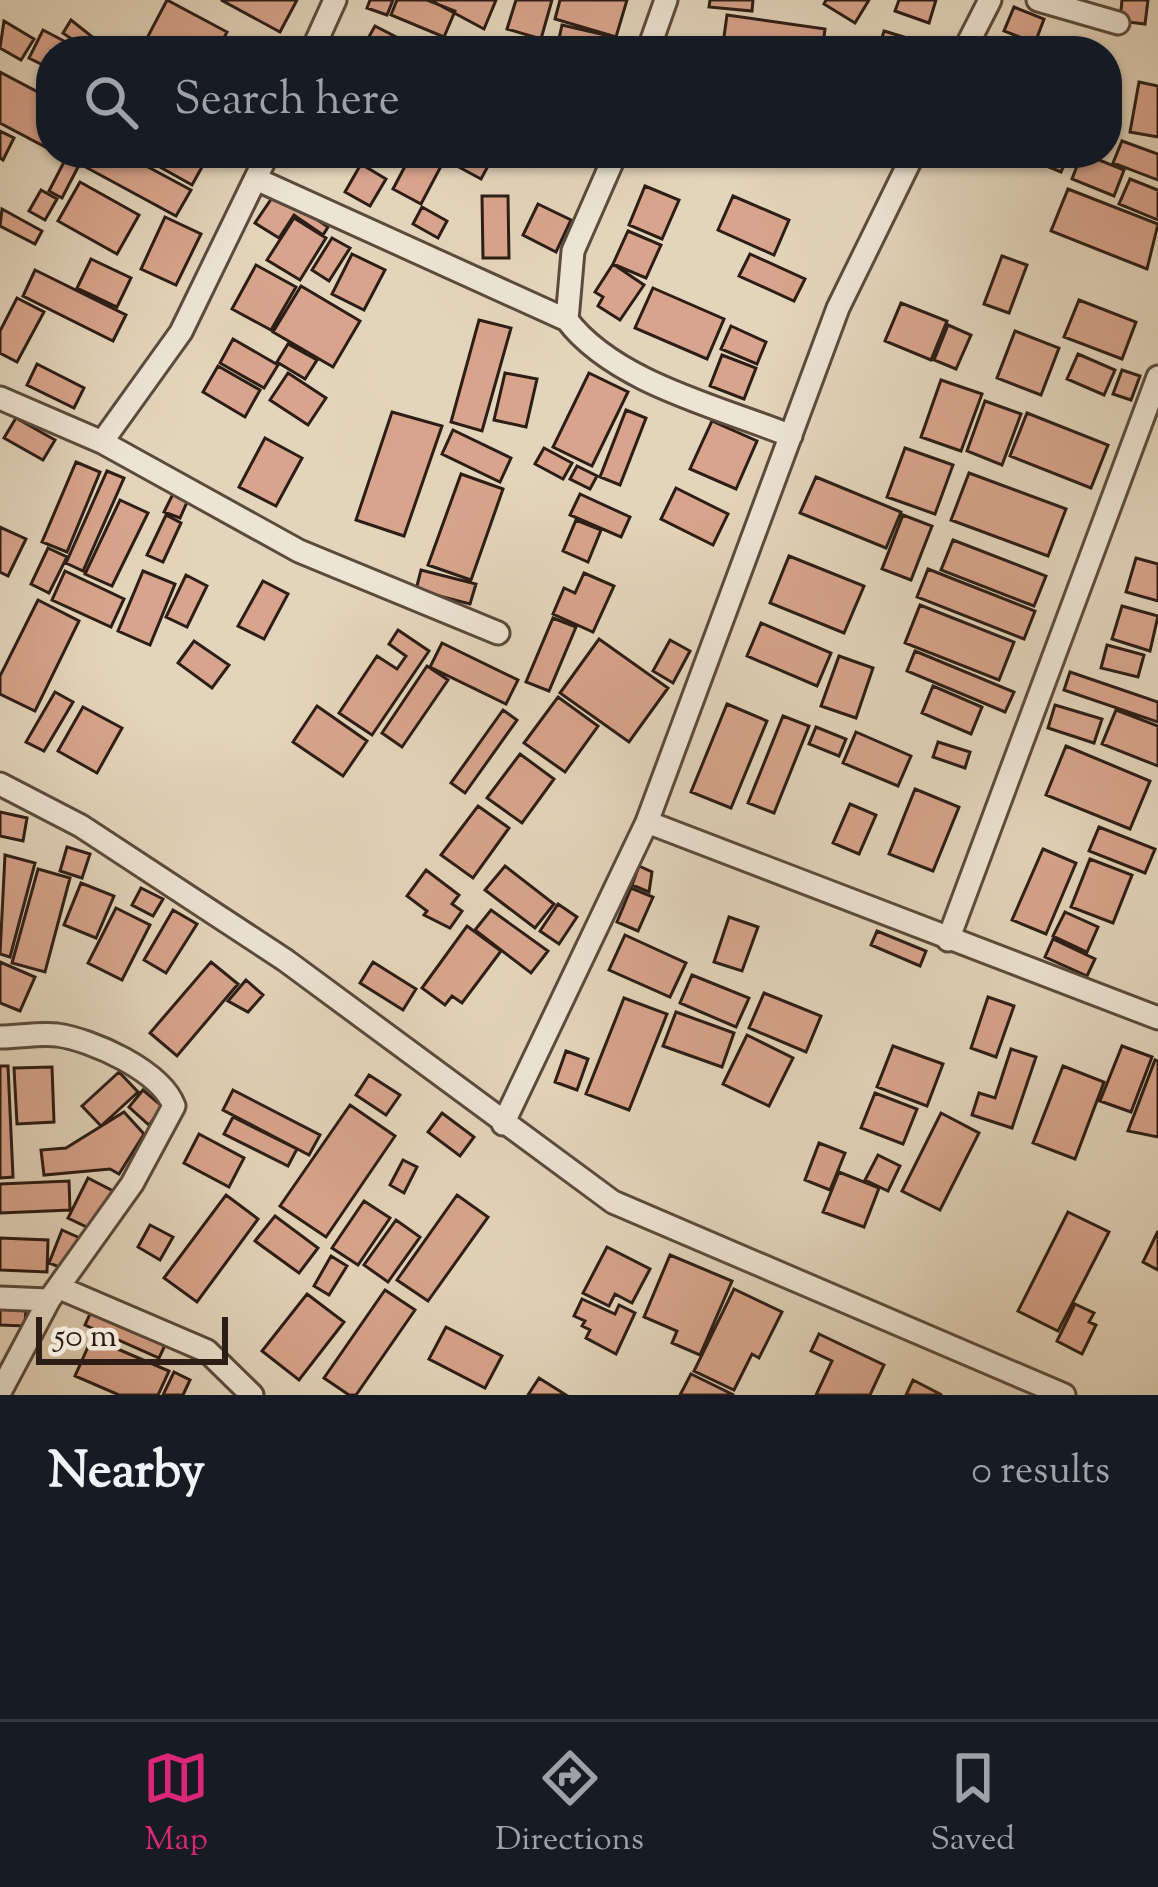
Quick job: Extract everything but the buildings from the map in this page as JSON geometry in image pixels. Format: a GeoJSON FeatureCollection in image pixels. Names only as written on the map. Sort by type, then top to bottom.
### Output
{"type":"FeatureCollection","features":[{"type":"Feature","properties":{"kind":"street"},"geometry":{"type":"LineString","coordinates":[[319,36],[335,0]]}},
{"type":"Feature","properties":{"kind":"street"},"geometry":{"type":"LineString","coordinates":[[653,36],[666,0]]}},
{"type":"Feature","properties":{"kind":"street"},"geometry":{"type":"LineString","coordinates":[[972,36],[990,0]]}},
{"type":"Feature","properties":{"kind":"street"},"geometry":{"type":"LineString","coordinates":[[1038,0],[1118,23]]}},
{"type":"Feature","properties":{"kind":"street"},"geometry":{"type":"LineString","coordinates":[[102,442],[181,332],[261,168]]}},
{"type":"Feature","properties":{"kind":"street"},"geometry":{"type":"LineString","coordinates":[[568,320],[573,251],[609,168]]}},
{"type":"Feature","properties":{"kind":"street"},"geometry":{"type":"LineString","coordinates":[[502,1124],[646,822],[838,308],[907,168]]}},
{"type":"Feature","properties":{"kind":"street"},"geometry":{"type":"LineString","coordinates":[[256,178],[568,320],[598,350],[648,378],[791,436]]}},
{"type":"Feature","properties":{"kind":"street"},"geometry":{"type":"LineString","coordinates":[[948,940],[1158,377]]}},
{"type":"Feature","properties":{"kind":"street"},"geometry":{"type":"LineString","coordinates":[[0,398],[102,442],[299,551],[498,633]]}},
{"type":"Feature","properties":{"kind":"street"},"geometry":{"type":"LineString","coordinates":[[0,784],[81,826],[285,960],[613,1202],[1064,1395]]}},
{"type":"Feature","properties":{"kind":"street"},"geometry":{"type":"LineString","coordinates":[[646,822],[1158,1018]]}},
{"type":"Feature","properties":{"kind":"street"},"geometry":{"type":"LineString","coordinates":[[0,1037],[56,1035],[98,1048],[167,1089],[174,1106],[132,1184],[54,1294],[0,1392]]}},
{"type":"Feature","properties":{"kind":"street"},"geometry":{"type":"LineString","coordinates":[[0,1298],[54,1294],[207,1351],[252,1395]]}}]}
